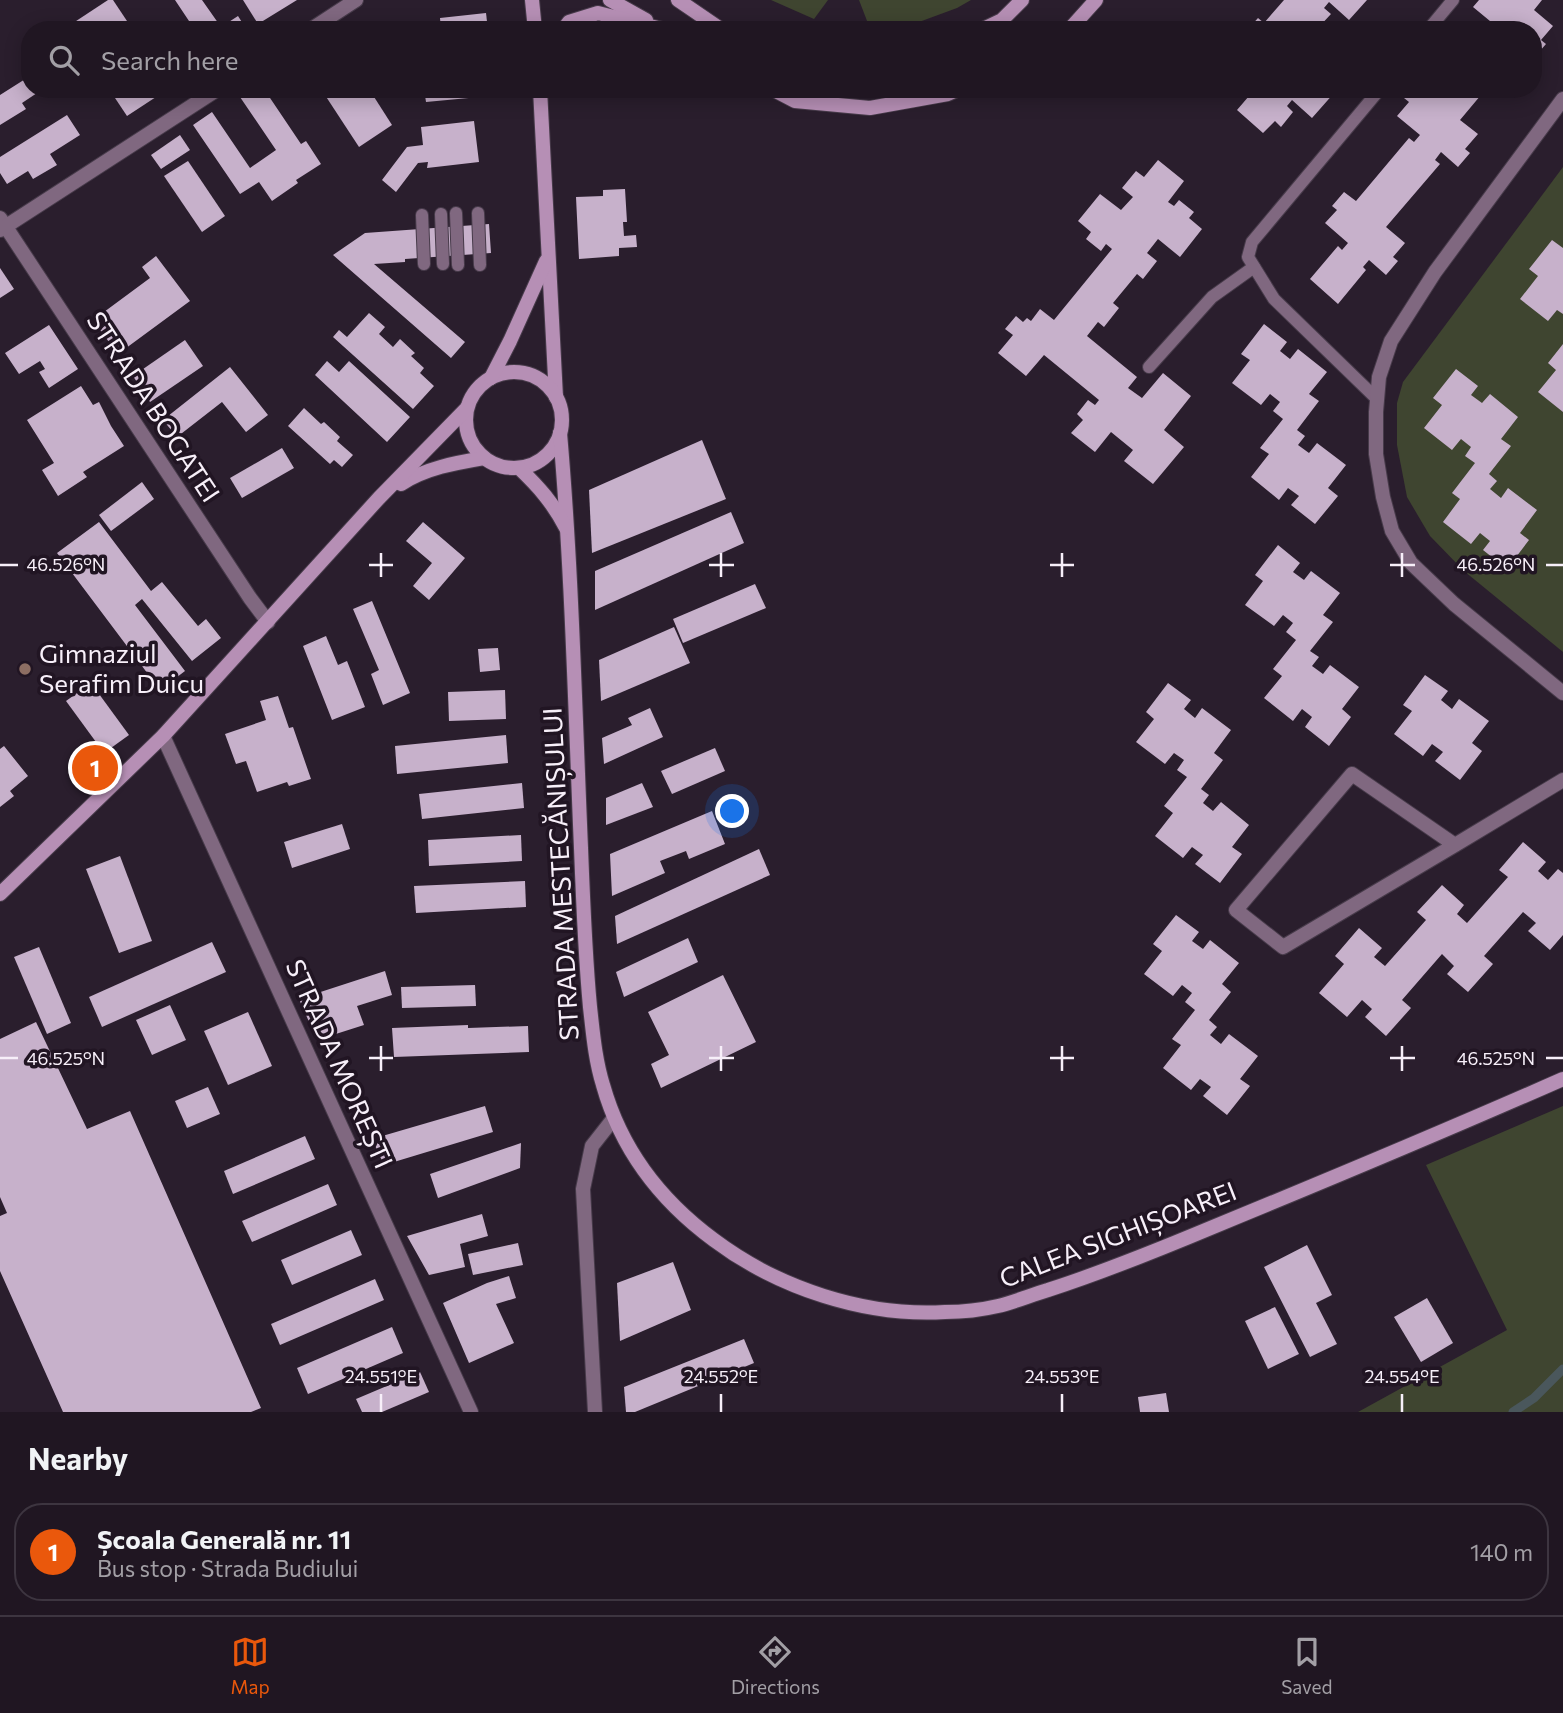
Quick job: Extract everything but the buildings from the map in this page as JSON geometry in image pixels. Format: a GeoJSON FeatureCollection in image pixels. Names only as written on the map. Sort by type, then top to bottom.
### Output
{"type":"FeatureCollection","features":[{"type":"Feature","properties":{"kind":"main road"},"geometry":{"type":"LineString","coordinates":[[531,0],[534,21]]}},
{"type":"Feature","properties":{"kind":"main road"},"geometry":{"type":"LineString","coordinates":[[610,0],[648,21]]}},
{"type":"Feature","properties":{"kind":"main road"},"geometry":{"type":"LineString","coordinates":[[678,0],[708,21]]}},
{"type":"Feature","properties":{"kind":"main road"},"geometry":{"type":"LineString","coordinates":[[1000,21],[1022,0]]}},
{"type":"Feature","properties":{"kind":"main road"},"geometry":{"type":"LineString","coordinates":[[1077,21],[1096,0]]}},
{"type":"Feature","properties":{"kind":"main road"},"geometry":{"type":"LineString","coordinates":[[572,21],[598,13],[630,21]]}},
{"type":"Feature","properties":{"kind":"main road"},"geometry":{"type":"LineString","coordinates":[[467,408],[466,426],[471,444],[484,458],[501,466],[520,468],[537,462],[551,450],[560,433],[562,414],[556,397],[540,98]]}},
{"type":"Feature","properties":{"kind":"main road"},"geometry":{"type":"LineString","coordinates":[[788,98],[795,102],[870,108],[922,98]]}},
{"type":"Feature","properties":{"kind":"main road"},"geometry":{"type":"LineString","coordinates":[[491,378],[548,256]]}},
{"type":"Feature","properties":{"kind":"main road"},"geometry":{"type":"LineString","coordinates":[[0,894],[163,736],[379,498],[467,408],[476,390],[491,378],[508,372],[527,374],[544,383],[556,397]]}},
{"type":"Feature","properties":{"kind":"main road","name":"STRADA MESTECĂNIȘULUI"},"geometry":{"type":"LineString","coordinates":[[560,433],[568,532],[586,957],[594,1048],[614,1118]]}},
{"type":"Feature","properties":{"kind":"main road"},"geometry":{"type":"LineString","coordinates":[[379,498],[416,474],[484,458]]}},
{"type":"Feature","properties":{"kind":"main road","name":"STRADA MESTECĂNIȘULUI"},"geometry":{"type":"LineString","coordinates":[[520,468],[554,505],[568,532]]}},
{"type":"Feature","properties":{"kind":"main road","name":"CALEA SIGHIȘOAREI"},"geometry":{"type":"LineString","coordinates":[[614,1118],[632,1154],[655,1185],[688,1220],[726,1249],[763,1272],[804,1290],[854,1303],[900,1312],[945,1312],[996,1307],[1101,1273],[1417,1143],[1563,1079]]}},
{"type":"Feature","properties":{"kind":"street"},"geometry":{"type":"LineString","coordinates":[[324,21],[356,0]]}},
{"type":"Feature","properties":{"kind":"street"},"geometry":{"type":"LineString","coordinates":[[2,224],[204,98]]}},
{"type":"Feature","properties":{"kind":"street"},"geometry":{"type":"LineString","coordinates":[[1563,99],[1435,272],[1391,341],[1379,377],[1376,454],[1392,531],[1411,563],[1454,604],[1563,693]]}},
{"type":"Feature","properties":{"kind":"street","name":"STRADA BOGATEI"},"geometry":{"type":"LineString","coordinates":[[2,224],[268,622]]}},
{"type":"Feature","properties":{"kind":"street","name":"STRADA MOREȘTI"},"geometry":{"type":"LineString","coordinates":[[163,736],[471,1412]]}},
{"type":"Feature","properties":{"kind":"street"},"geometry":{"type":"LineString","coordinates":[[1455,845],[1352,774],[1236,910],[1283,947],[1455,845],[1563,780]]}},
{"type":"Feature","properties":{"kind":"street"},"geometry":{"type":"LineString","coordinates":[[595,1412],[583,1189],[592,1146],[614,1118]]}},
{"type":"Feature","properties":{"kind":"lane"},"geometry":{"type":"LineString","coordinates":[[1436,21],[1453,0]]}},
{"type":"Feature","properties":{"kind":"lane"},"geometry":{"type":"LineString","coordinates":[[1373,98],[1252,242],[1248,257],[1274,299],[1377,399]]}},
{"type":"Feature","properties":{"kind":"lane"},"geometry":{"type":"LineString","coordinates":[[456,213],[458,265]]}},
{"type":"Feature","properties":{"kind":"lane"},"geometry":{"type":"LineString","coordinates":[[478,213],[480,265]]}},
{"type":"Feature","properties":{"kind":"lane"},"geometry":{"type":"LineString","coordinates":[[440,214],[443,264]]}},
{"type":"Feature","properties":{"kind":"lane"},"geometry":{"type":"LineString","coordinates":[[422,215],[424,264]]}},
{"type":"Feature","properties":{"kind":"lane"},"geometry":{"type":"LineString","coordinates":[[1149,367],[1212,297],[1254,267]]}},
{"type":"Feature","properties":{"kind":"green space"},"geometry":{"type":"Polygon","coordinates":[[[771,0],[828,0],[814,19],[771,0]]]}},
{"type":"Feature","properties":{"kind":"green space"},"geometry":{"type":"Polygon","coordinates":[[[859,0],[971,0],[922,21],[867,21],[859,0]]]}},
{"type":"Feature","properties":{"kind":"green space"},"geometry":{"type":"Polygon","coordinates":[[[1563,167],[1563,652],[1464,571],[1430,536],[1407,497],[1397,445],[1397,403],[1403,382],[1563,167]]]}},
{"type":"Feature","properties":{"kind":"green space"},"geometry":{"type":"Polygon","coordinates":[[[1563,1106],[1563,1412],[1358,1412],[1507,1330],[1426,1165],[1563,1106]]]}},
{"type":"Feature","properties":{"kind":"waterway"},"geometry":{"type":"LineString","coordinates":[[1513,1412],[1534,1398],[1563,1369]]}},
{"type":"Feature","properties":{"kind":"place","name":"Gimnaziul Serafim Duicu"},"geometry":{"type":"Point","coordinates":[25,669]}},
{"type":"Feature","properties":{"kind":"place","name":"Școala Generală nr. 11"},"geometry":{"type":"Point","coordinates":[95,768]}}]}
